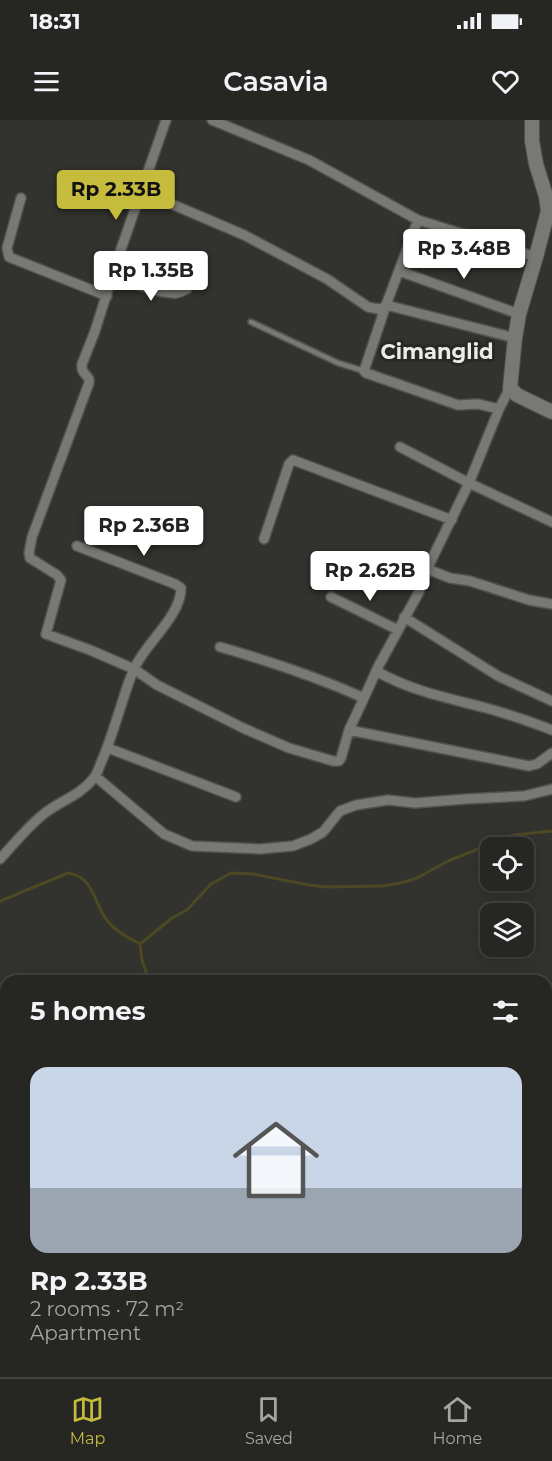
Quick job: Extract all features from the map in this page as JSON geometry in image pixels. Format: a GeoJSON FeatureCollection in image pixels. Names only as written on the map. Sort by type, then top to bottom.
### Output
{"type":"FeatureCollection","features":[{"type":"Feature","properties":{"kind":"street"},"geometry":{"type":"LineString","coordinates":[[166,120],[81,368],[88,383],[29,554],[30,558],[61,580],[46,634],[134,669],[156,685],[243,728],[289,748],[333,761],[339,761],[342,758],[350,730],[376,671],[419,592],[469,483],[499,408],[510,388],[519,314],[548,211],[536,164],[532,141],[532,120]]}},
{"type":"Feature","properties":{"kind":"street"},"geometry":{"type":"LineString","coordinates":[[212,120],[309,160],[418,220],[536,257]]}},
{"type":"Feature","properties":{"kind":"street"},"geometry":{"type":"LineString","coordinates":[[141,191],[244,236],[327,279],[368,307],[378,309],[386,305]]}},
{"type":"Feature","properties":{"kind":"street"},"geometry":{"type":"LineString","coordinates":[[21,198],[7,248],[9,256],[107,296]]}},
{"type":"Feature","properties":{"kind":"street"},"geometry":{"type":"LineString","coordinates":[[418,220],[364,371],[458,405],[478,404],[499,408]]}},
{"type":"Feature","properties":{"kind":"street"},"geometry":{"type":"LineString","coordinates":[[399,271],[519,314]]}},
{"type":"Feature","properties":{"kind":"street"},"geometry":{"type":"LineString","coordinates":[[113,276],[152,289],[173,293],[187,289]]}},
{"type":"Feature","properties":{"kind":"street"},"geometry":{"type":"LineString","coordinates":[[386,305],[515,346]]}},
{"type":"Feature","properties":{"kind":"street"},"geometry":{"type":"LineString","coordinates":[[510,388],[518,395],[552,412]]}},
{"type":"Feature","properties":{"kind":"street"},"geometry":{"type":"LineString","coordinates":[[400,447],[552,522]]}},
{"type":"Feature","properties":{"kind":"street"},"geometry":{"type":"LineString","coordinates":[[264,539],[289,464],[293,460],[452,520]]}},
{"type":"Feature","properties":{"kind":"street"},"geometry":{"type":"LineString","coordinates":[[0,859],[30,826],[48,811],[82,790],[95,776],[108,748],[134,669],[146,649],[164,627],[181,592],[181,588],[175,584],[77,546]]}},
{"type":"Feature","properties":{"kind":"street"},"geometry":{"type":"LineString","coordinates":[[428,569],[450,578],[470,581],[529,600],[552,604]]}},
{"type":"Feature","properties":{"kind":"street"},"geometry":{"type":"LineString","coordinates":[[331,597],[398,630]]}},
{"type":"Feature","properties":{"kind":"street"},"geometry":{"type":"LineString","coordinates":[[404,617],[498,676],[552,702]]}},
{"type":"Feature","properties":{"kind":"street"},"geometry":{"type":"LineString","coordinates":[[220,646],[326,681],[364,698]]}},
{"type":"Feature","properties":{"kind":"street"},"geometry":{"type":"LineString","coordinates":[[376,671],[420,691],[487,708],[552,730]]}},
{"type":"Feature","properties":{"kind":"street"},"geometry":{"type":"LineString","coordinates":[[350,730],[529,766],[537,764],[552,753]]}},
{"type":"Feature","properties":{"kind":"street"},"geometry":{"type":"LineString","coordinates":[[108,748],[236,797]]}},
{"type":"Feature","properties":{"kind":"street"},"geometry":{"type":"LineString","coordinates":[[95,776],[164,834],[192,846],[260,849],[293,846],[311,839],[323,832],[340,811],[356,805],[388,800],[415,803],[524,796],[552,789]]}},
{"type":"Feature","properties":{"kind":"lane"},"geometry":{"type":"LineString","coordinates":[[251,322],[338,363],[364,371]]}},
{"type":"Feature","properties":{"kind":"waterway"},"geometry":{"type":"LineString","coordinates":[[147,975],[140,944],[172,918],[187,910],[211,884],[231,873],[253,874],[326,887],[382,886],[417,878],[448,861],[513,835],[552,831]]}},
{"type":"Feature","properties":{"kind":"waterway"},"geometry":{"type":"LineString","coordinates":[[0,901],[68,873],[77,875],[92,891],[106,919],[122,933],[140,944]]}},
{"type":"Feature","properties":{"kind":"district","name":"Cimanglid"},"geometry":{"type":"Point","coordinates":[437,352]}}]}
